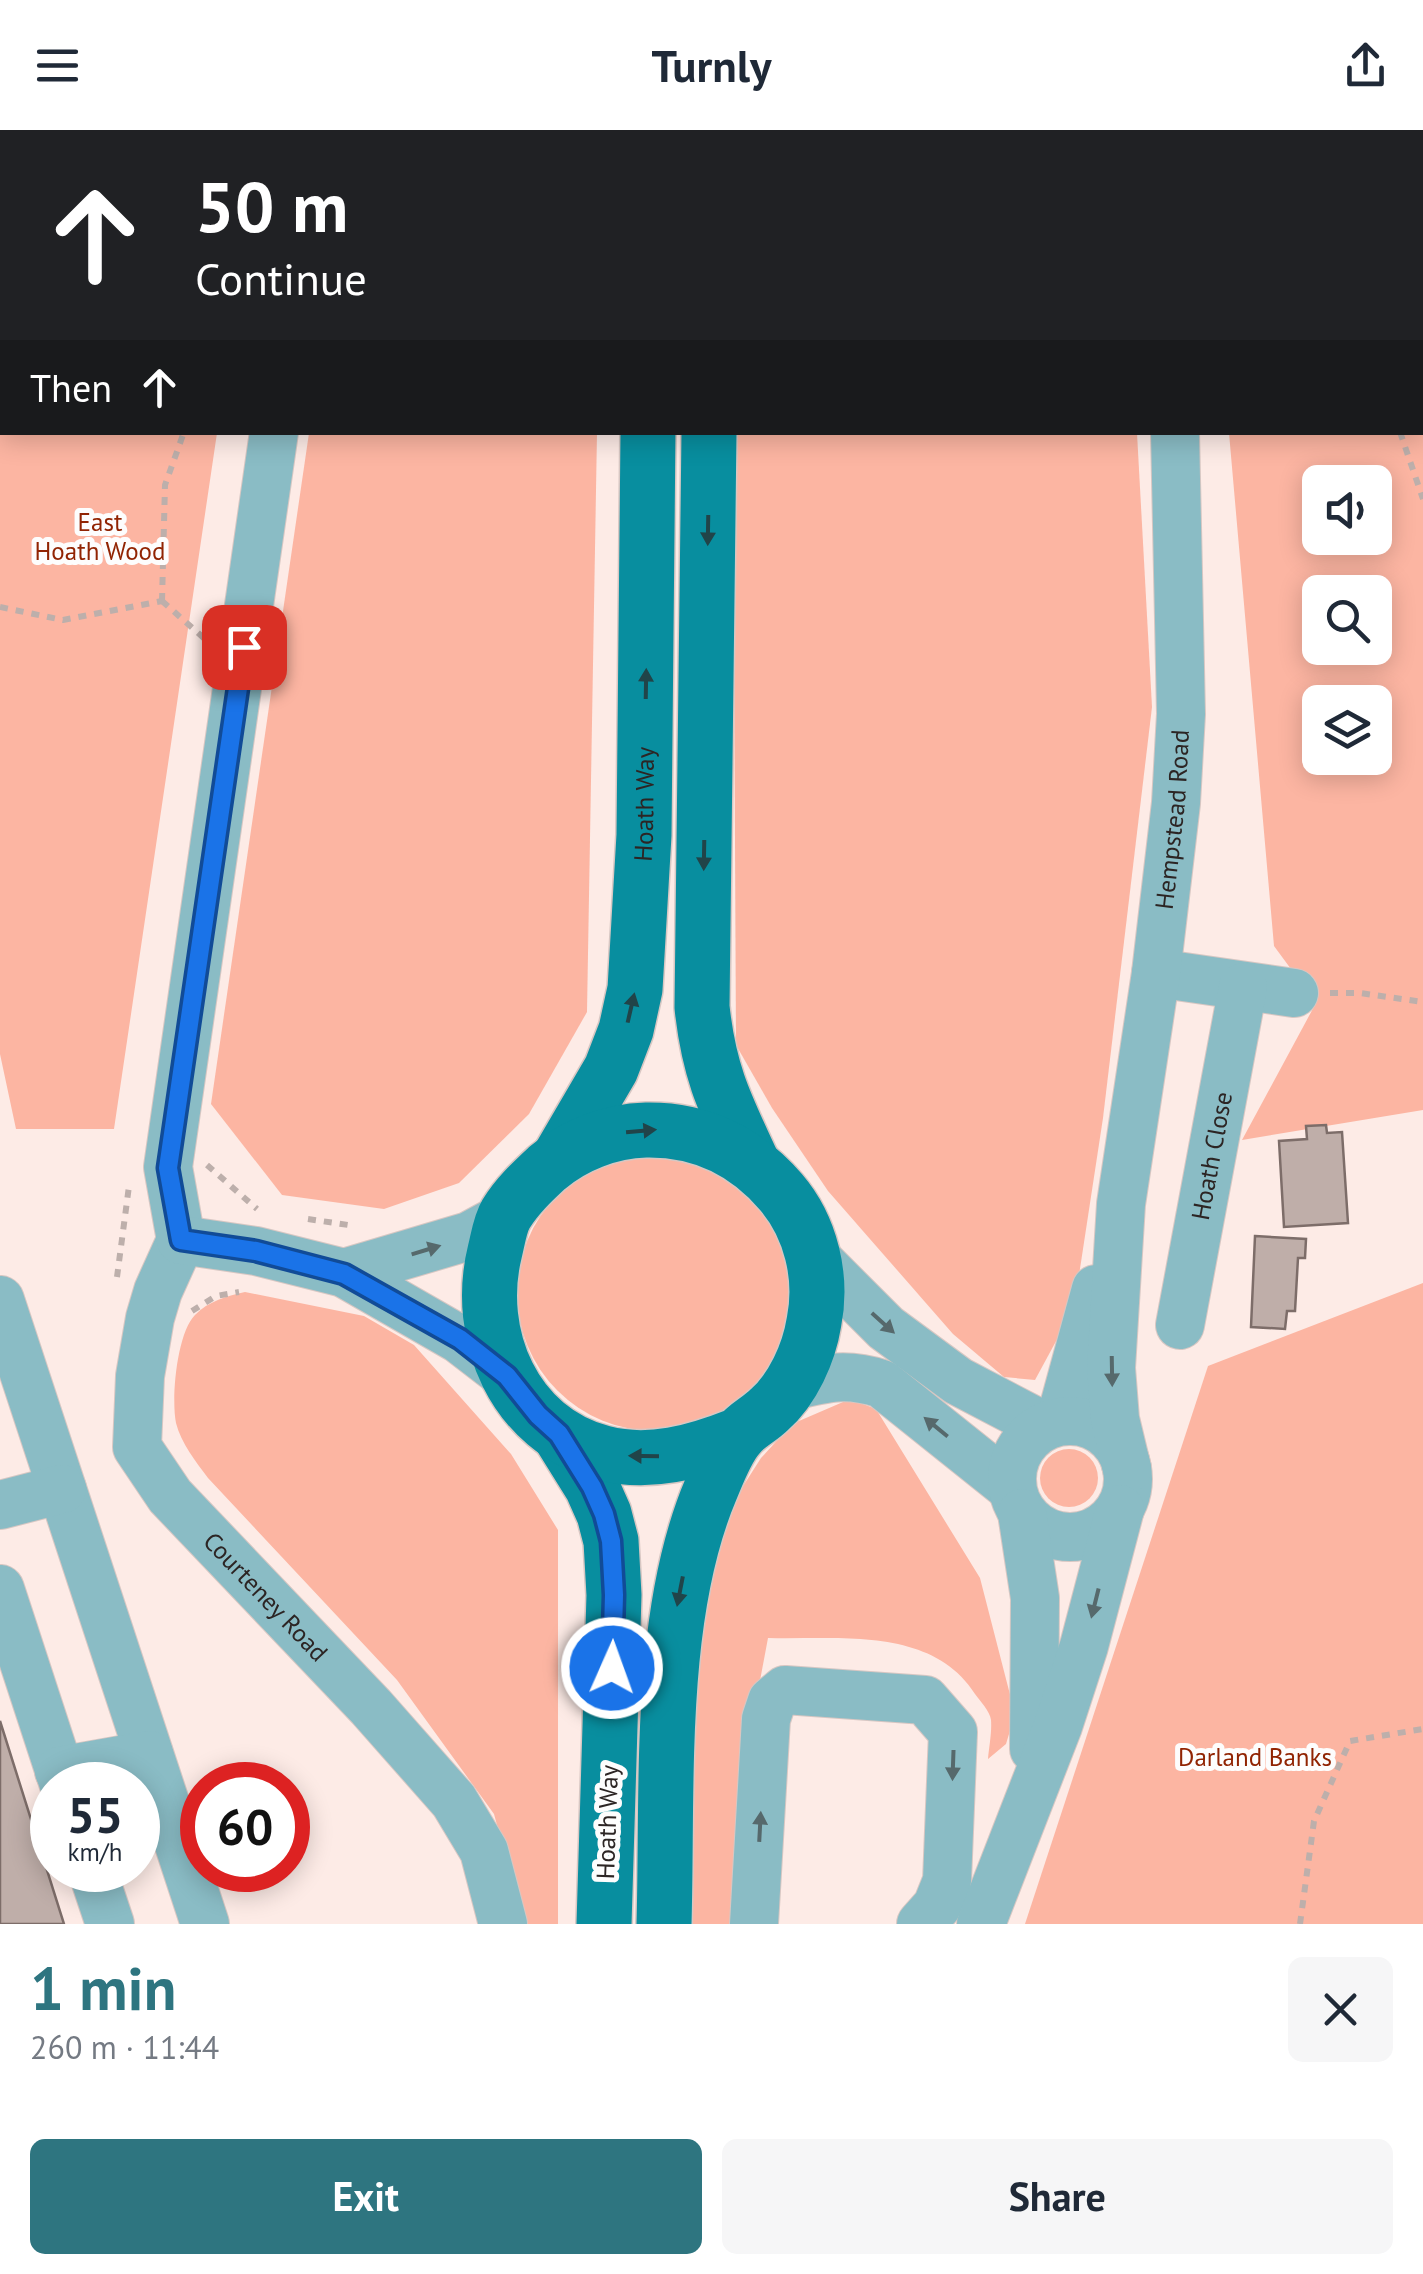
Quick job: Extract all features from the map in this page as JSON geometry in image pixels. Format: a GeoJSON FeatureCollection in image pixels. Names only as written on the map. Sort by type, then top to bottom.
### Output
{"type":"FeatureCollection","features":[{"type":"Feature","properties":{"kind":"main road","name":"Hoath Way"},"geometry":{"type":"LineString","coordinates":[[559,1158],[611,1069],[626,1030],[635,988],[644,835],[648,435]]}},
{"type":"Feature","properties":{"kind":"main road"},"geometry":{"type":"LineString","coordinates":[[709,435],[702,1007],[707,1053],[716,1086],[752,1162]]}},
{"type":"Feature","properties":{"kind":"main road"},"geometry":{"type":"LineString","coordinates":[[635,1130],[693,1134],[752,1162],[783,1194],[814,1255],[814,1322],[805,1356],[789,1387],[772,1408],[738,1435],[698,1451],[646,1458],[602,1452],[559,1434],[507,1376],[492,1337],[488,1306],[490,1272],[504,1216],[530,1184],[559,1158],[595,1139],[635,1130]]}},
{"type":"Feature","properties":{"kind":"main road","name":"Hoath Way"},"geometry":{"type":"LineString","coordinates":[[559,1434],[592,1487],[611,1541],[614,1595],[604,1924]]}},
{"type":"Feature","properties":{"kind":"main road"},"geometry":{"type":"LineString","coordinates":[[664,1924],[677,1610],[691,1540],[738,1435]]}},
{"type":"Feature","properties":{"kind":"street"},"geometry":{"type":"LineString","coordinates":[[274,435],[168,1168],[181,1240],[256,1251],[344,1274],[460,1339],[507,1376]]}},
{"type":"Feature","properties":{"kind":"street","name":"Hempstead Road"},"geometry":{"type":"LineString","coordinates":[[1123,1489],[1111,1368],[1121,1204],[1156,972],[1176,803],[1181,714],[1175,435]]}},
{"type":"Feature","properties":{"kind":"street"},"geometry":{"type":"LineString","coordinates":[[1156,972],[1294,992]]}},
{"type":"Feature","properties":{"kind":"street","name":"Hoath Close"},"geometry":{"type":"LineString","coordinates":[[1180,1325],[1243,987]]}},
{"type":"Feature","properties":{"kind":"street","name":"Hempstead Road"},"geometry":{"type":"LineString","coordinates":[[1052,1424],[1121,1204]]}},
{"type":"Feature","properties":{"kind":"street"},"geometry":{"type":"LineString","coordinates":[[344,1274],[470,1236],[504,1216]]}},
{"type":"Feature","properties":{"kind":"street","name":"Courteney Road"},"geometry":{"type":"LineString","coordinates":[[181,1240],[150,1318],[140,1376],[137,1447],[170,1496],[454,1801],[484,1852],[502,1924]]}},
{"type":"Feature","properties":{"kind":"street"},"geometry":{"type":"LineString","coordinates":[[814,1255],[886,1328],[958,1381],[1052,1424]]}},
{"type":"Feature","properties":{"kind":"street"},"geometry":{"type":"LineString","coordinates":[[0,1300],[205,1924]]}},
{"type":"Feature","properties":{"kind":"street"},"geometry":{"type":"LineString","coordinates":[[789,1387],[843,1376],[882,1384],[1017,1500],[1039,1529],[1058,1536],[1079,1536],[1097,1530],[1123,1489]]}},
{"type":"Feature","properties":{"kind":"street"},"geometry":{"type":"LineString","coordinates":[[981,1924],[1032,1793],[1084,1646],[1123,1489],[1117,1445],[1100,1428],[1085,1422],[1052,1424],[1027,1439],[1013,1464],[1035,1598],[1032,1793]]}},
{"type":"Feature","properties":{"kind":"street"},"geometry":{"type":"LineString","coordinates":[[0,1505],[62,1490]]}},
{"type":"Feature","properties":{"kind":"street"},"geometry":{"type":"LineString","coordinates":[[0,1590],[57,1762]]}},
{"type":"Feature","properties":{"kind":"street"},"geometry":{"type":"LineString","coordinates":[[754,1924],[766,1719],[772,1701],[785,1690],[926,1700],[953,1732],[947,1881],[937,1906],[921,1924]]}},
{"type":"Feature","properties":{"kind":"street"},"geometry":{"type":"LineString","coordinates":[[121,1762],[150,1754]]}},
{"type":"Feature","properties":{"kind":"street"},"geometry":{"type":"LineString","coordinates":[[99,1892],[110,1924]]}},
{"type":"Feature","properties":{"kind":"path"},"geometry":{"type":"LineString","coordinates":[[0,607],[64,620],[162,601],[165,485],[183,435]]}},
{"type":"Feature","properties":{"kind":"path"},"geometry":{"type":"LineString","coordinates":[[1401,435],[1423,499]]}},
{"type":"Feature","properties":{"kind":"path"},"geometry":{"type":"LineString","coordinates":[[1294,992],[1360,993],[1423,1002]]}},
{"type":"Feature","properties":{"kind":"path"},"geometry":{"type":"LineString","coordinates":[[209,1165],[259,1212]]}},
{"type":"Feature","properties":{"kind":"path"},"geometry":{"type":"LineString","coordinates":[[294,1217],[362,1228]]}},
{"type":"Feature","properties":{"kind":"path"},"geometry":{"type":"LineString","coordinates":[[194,1311],[216,1296],[245,1292]]}},
{"type":"Feature","properties":{"kind":"path"},"geometry":{"type":"LineString","coordinates":[[1300,1924],[1314,1820],[1350,1741],[1423,1729]]}},
{"type":"Feature","properties":{"kind":"green space","name":"East Hoath Wood"},"geometry":{"type":"Polygon","coordinates":[[[0,435],[217,435],[114,1129],[16,1129],[0,1054],[0,435]]]}},
{"type":"Feature","properties":{"kind":"green space"},"geometry":{"type":"Polygon","coordinates":[[[309,435],[597,435],[587,1012],[529,1114],[459,1183],[384,1209],[282,1195],[211,1104],[309,435]]]}},
{"type":"Feature","properties":{"kind":"green space"},"geometry":{"type":"Polygon","coordinates":[[[733,435],[1137,435],[1152,707],[1103,1118],[1074,1308],[1035,1380],[1004,1377],[953,1334],[828,1191],[772,1108],[736,1045],[733,435]]]}},
{"type":"Feature","properties":{"kind":"green space"},"geometry":{"type":"Polygon","coordinates":[[[1229,435],[1423,435],[1423,1110],[1242,1140],[1316,1003],[1274,946],[1229,435]]]}},
{"type":"Feature","properties":{"kind":"green space"},"geometry":{"type":"Polygon","coordinates":[[[655,1155],[708,1165],[753,1195],[783,1240],[793,1293],[783,1346],[753,1391],[708,1421],[655,1431],[602,1421],[557,1391],[527,1346],[517,1293],[527,1240],[557,1195],[602,1165],[655,1155]]]}},
{"type":"Feature","properties":{"kind":"green space","name":"Darland Banks"},"geometry":{"type":"Polygon","coordinates":[[[1423,1283],[1423,1924],[1025,1924],[1208,1366],[1423,1283]]]}},
{"type":"Feature","properties":{"kind":"green space"},"geometry":{"type":"Polygon","coordinates":[[[245,1292],[364,1316],[414,1345],[511,1454],[558,1530],[558,1924],[524,1924],[494,1814],[397,1680],[208,1478],[181,1438],[176,1423],[175,1383],[189,1324],[206,1306],[245,1292]]]}},
{"type":"Feature","properties":{"kind":"green space"},"geometry":{"type":"Polygon","coordinates":[[[850,1399],[876,1409],[980,1578],[1015,1714],[1006,1744],[988,1759],[989,1713],[957,1672],[934,1657],[882,1641],[768,1638],[752,1723],[745,1924],[686,1924],[695,1642],[722,1519],[761,1458],[792,1424],[850,1399]]]}},
{"type":"Feature","properties":{"kind":"green space"},"geometry":{"type":"Polygon","coordinates":[[[1069,1449],[1089,1458],[1098,1478],[1089,1498],[1069,1507],[1049,1498],[1040,1478],[1049,1458],[1069,1449]]]}},
{"type":"Feature","properties":{"kind":"building"},"geometry":{"type":"Polygon","coordinates":[[[1326,1125],[1327,1133],[1342,1132],[1348,1223],[1284,1227],[1279,1141],[1307,1139],[1306,1126],[1326,1125]]]}},
{"type":"Feature","properties":{"kind":"building"},"geometry":{"type":"Polygon","coordinates":[[[1255,1236],[1306,1239],[1305,1258],[1298,1258],[1295,1311],[1287,1311],[1285,1329],[1251,1327],[1255,1236]]]}},
{"type":"Feature","properties":{"kind":"building"},"geometry":{"type":"Polygon","coordinates":[[[0,1721],[30,1816],[30,1892],[54,1892],[64,1924],[0,1924],[0,1721]]]}},
{"type":"Feature","properties":{"kind":"route"},"geometry":{"type":"LineString","coordinates":[[244,647],[168,1168],[181,1240],[256,1251],[344,1274],[460,1339],[507,1376],[559,1434],[604,1514],[611,1541],[614,1595],[612,1668]]}}]}
